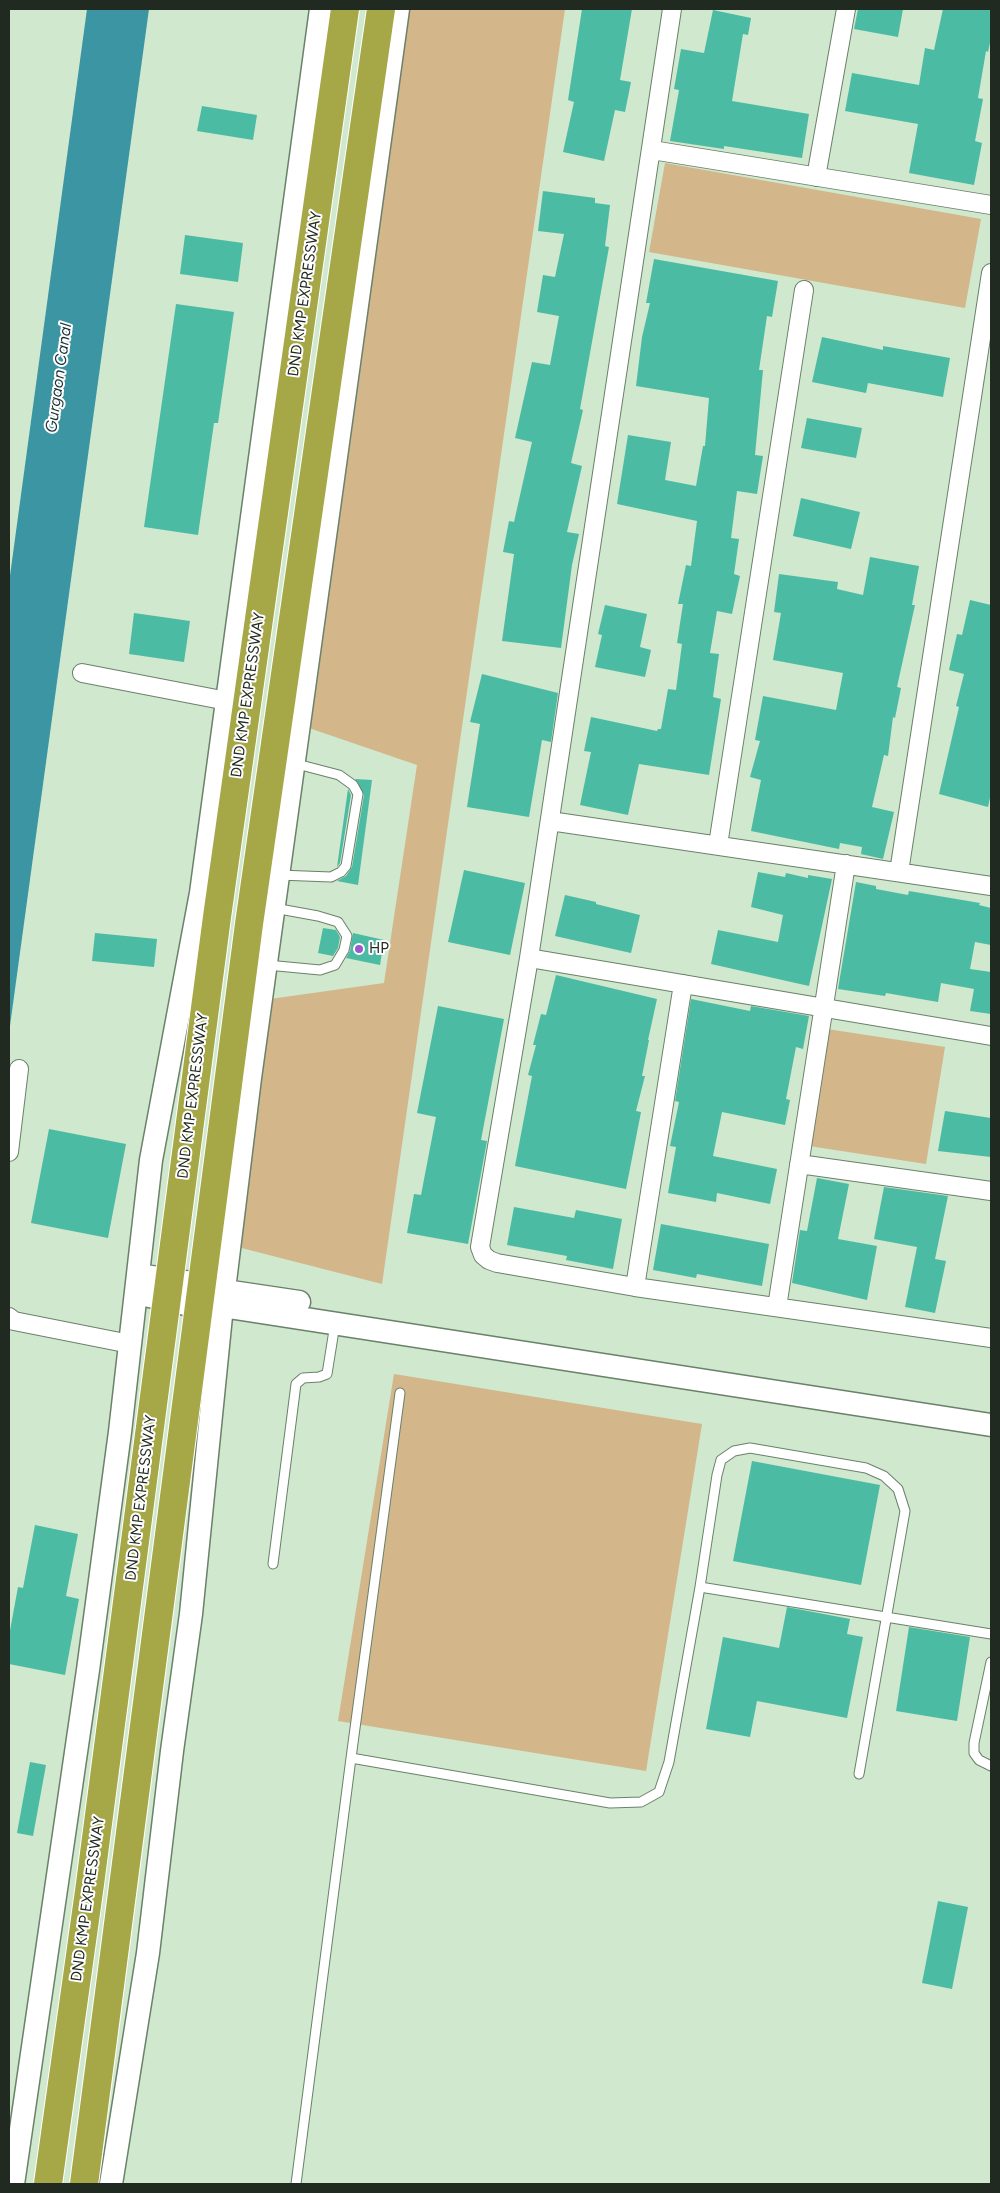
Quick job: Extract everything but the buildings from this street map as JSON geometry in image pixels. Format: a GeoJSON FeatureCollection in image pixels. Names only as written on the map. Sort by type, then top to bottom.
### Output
{"type":"FeatureCollection","features":[{"type":"Feature","properties":{"kind":"highway","name":"DND KMP EXPRESSWAY"},"geometry":{"type":"LineString","coordinates":[[48,2184],[90,1884],[217,917],[345,9]]}},
{"type":"Feature","properties":{"kind":"highway","name":"DND KMP EXPRESSWAY"},"geometry":{"type":"LineString","coordinates":[[84,2184],[248,934],[381,9]]}},
{"type":"Feature","properties":{"kind":"street"},"geometry":{"type":"LineString","coordinates":[[13,2184],[88,1670],[130,1344],[151,1160],[201,893],[321,9]]}},
{"type":"Feature","properties":{"kind":"street"},"geometry":{"type":"LineString","coordinates":[[111,2184],[148,1953],[172,1751],[191,1614],[224,1299],[266,965],[398,9]]}},
{"type":"Feature","properties":{"kind":"street"},"geometry":{"type":"LineString","coordinates":[[672,9],[529,958],[480,1247],[483,1254],[489,1260],[497,1263],[635,1287],[991,1338]]}},
{"type":"Feature","properties":{"kind":"street"},"geometry":{"type":"LineString","coordinates":[[816,177],[846,9]]}},
{"type":"Feature","properties":{"kind":"street"},"geometry":{"type":"LineString","coordinates":[[652,150],[991,205]]}},
{"type":"Feature","properties":{"kind":"street"},"geometry":{"type":"LineString","coordinates":[[899,872],[987,329],[991,273]]}},
{"type":"Feature","properties":{"kind":"street"},"geometry":{"type":"LineString","coordinates":[[718,845],[804,290]]}},
{"type":"Feature","properties":{"kind":"street"},"geometry":{"type":"LineString","coordinates":[[82,673],[227,701]]}},
{"type":"Feature","properties":{"kind":"street"},"geometry":{"type":"LineString","coordinates":[[550,821],[991,886]]}},
{"type":"Feature","properties":{"kind":"street"},"geometry":{"type":"LineString","coordinates":[[777,1307],[846,864]]}},
{"type":"Feature","properties":{"kind":"street"},"geometry":{"type":"LineString","coordinates":[[529,958],[991,1036]]}},
{"type":"Feature","properties":{"kind":"street"},"geometry":{"type":"LineString","coordinates":[[635,1287],[683,984]]}},
{"type":"Feature","properties":{"kind":"street"},"geometry":{"type":"LineString","coordinates":[[9,1152],[20,1069]]}},
{"type":"Feature","properties":{"kind":"street"},"geometry":{"type":"LineString","coordinates":[[799,1164],[991,1191]]}},
{"type":"Feature","properties":{"kind":"street"},"geometry":{"type":"LineString","coordinates":[[137,1284],[212,1286],[224,1299],[335,1324],[991,1425]]}},
{"type":"Feature","properties":{"kind":"street"},"geometry":{"type":"LineString","coordinates":[[224,1299],[676,1364],[991,1412]]}},
{"type":"Feature","properties":{"kind":"street"},"geometry":{"type":"LineString","coordinates":[[9,1317],[14,1321],[130,1344]]}},
{"type":"Feature","properties":{"kind":"lane"},"geometry":{"type":"LineString","coordinates":[[278,875],[331,877],[341,872],[346,866],[358,794],[353,785],[339,775],[293,763]]}},
{"type":"Feature","properties":{"kind":"lane"},"geometry":{"type":"LineString","coordinates":[[266,965],[320,970],[335,965],[344,950],[347,936],[338,922],[318,916],[274,908]]}},
{"type":"Feature","properties":{"kind":"lane"},"geometry":{"type":"LineString","coordinates":[[273,1564],[296,1384],[303,1378],[319,1377],[327,1374],[335,1324]]}},
{"type":"Feature","properties":{"kind":"lane"},"geometry":{"type":"LineString","coordinates":[[296,2184],[400,1393]]}},
{"type":"Feature","properties":{"kind":"lane"},"geometry":{"type":"LineString","coordinates":[[351,1758],[610,1803],[641,1802],[659,1792],[669,1762],[700,1587],[717,1475],[721,1460],[734,1450],[750,1448],[866,1468],[884,1476],[898,1489],[905,1511],[859,1774]]}},
{"type":"Feature","properties":{"kind":"lane"},"geometry":{"type":"LineString","coordinates":[[700,1587],[991,1634]]}},
{"type":"Feature","properties":{"kind":"lane"},"geometry":{"type":"LineString","coordinates":[[991,1662],[974,1743],[974,1753],[979,1760],[991,1766]]}},
{"type":"Feature","properties":{"kind":"shaded area"},"geometry":{"type":"Polygon","coordinates":[[[407,9],[565,9],[382,1284],[226,1244],[263,1000],[384,983],[417,765],[306,727],[407,9]]]}},
{"type":"Feature","properties":{"kind":"shaded area"},"geometry":{"type":"Polygon","coordinates":[[[665,163],[981,219],[965,308],[649,252],[665,163]]]}},
{"type":"Feature","properties":{"kind":"shaded area"},"geometry":{"type":"Polygon","coordinates":[[[827,1029],[945,1047],[926,1164],[809,1146],[827,1029]]]}},
{"type":"Feature","properties":{"kind":"shaded area"},"geometry":{"type":"Polygon","coordinates":[[[394,1374],[702,1424],[646,1771],[338,1721],[394,1374]]]}},
{"type":"Feature","properties":{"kind":"water","name":"Gurgaon Canal"},"geometry":{"type":"Polygon","coordinates":[[[87,9],[149,9],[9,1033],[9,583],[87,9]]]}},
{"type":"Feature","properties":{"kind":"place","name":"HP"},"geometry":{"type":"Point","coordinates":[359,949]}}]}
